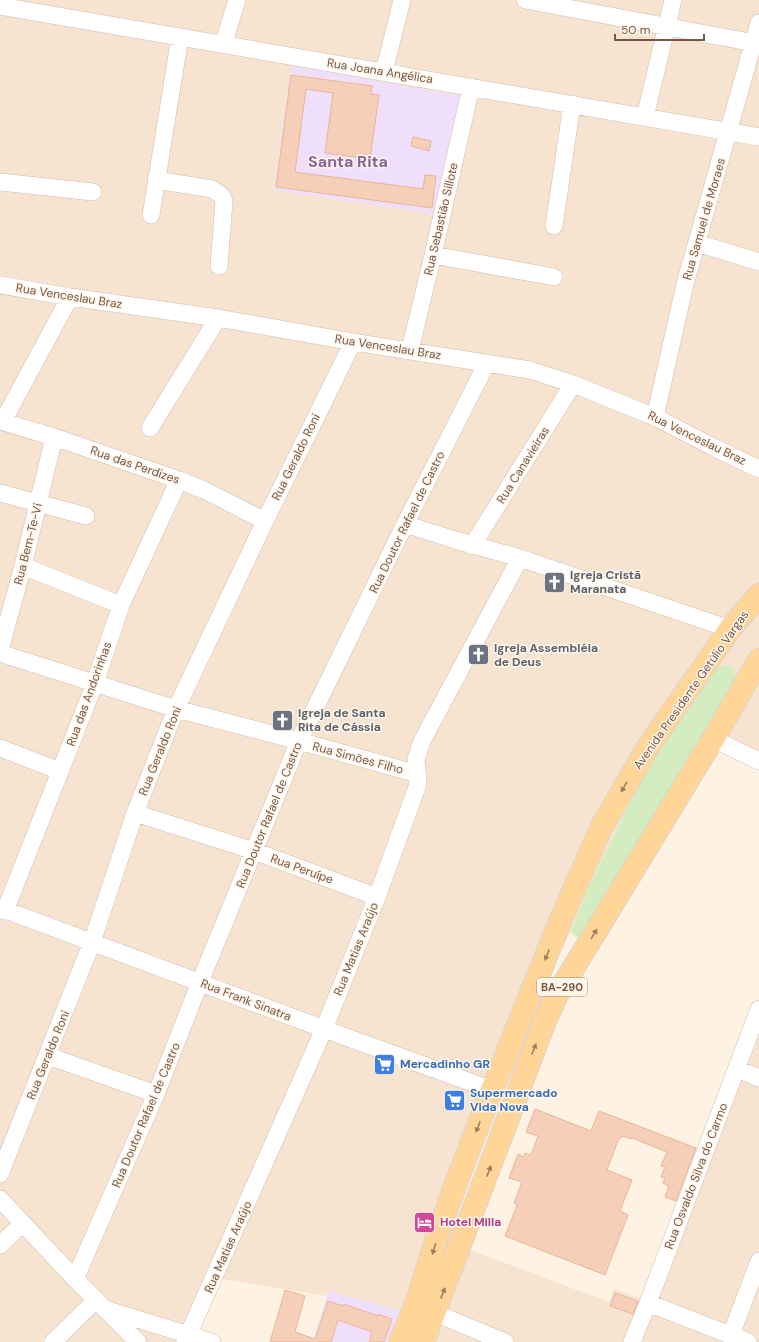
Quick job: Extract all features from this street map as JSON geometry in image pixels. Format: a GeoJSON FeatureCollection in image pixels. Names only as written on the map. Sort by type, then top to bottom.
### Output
{"type":"FeatureCollection","features":[{"type":"Feature","properties":{"kind":"main road","name":"Avenida Presidente Getúlio Vargas"},"geometry":{"type":"LineString","coordinates":[[400,1342],[417,1302],[438,1234],[492,1090],[561,919],[602,826],[650,744],[730,629],[759,594]]}},
{"type":"Feature","properties":{"kind":"main road","name":"BA-290"},"geometry":{"type":"LineString","coordinates":[[423,1342],[545,1022],[557,995],[758,662]]}},
{"type":"Feature","properties":{"kind":"main road"},"geometry":{"type":"LineString","coordinates":[[458,1178],[460,1205],[462,1208],[473,1213]]}},
{"type":"Feature","properties":{"kind":"street"},"geometry":{"type":"LineString","coordinates":[[223,45],[237,0]]}},
{"type":"Feature","properties":{"kind":"street"},"geometry":{"type":"LineString","coordinates":[[384,72],[402,0]]}},
{"type":"Feature","properties":{"kind":"street"},"geometry":{"type":"LineString","coordinates":[[526,0],[756,43]]}},
{"type":"Feature","properties":{"kind":"street"},"geometry":{"type":"LineString","coordinates":[[645,117],[672,0]]}},
{"type":"Feature","properties":{"kind":"street","name":"Rua Joana Angélica"},"geometry":{"type":"LineString","coordinates":[[0,6],[759,137]]}},
{"type":"Feature","properties":{"kind":"street","name":"Rua Samuel de Moraes"},"geometry":{"type":"LineString","coordinates":[[655,417],[685,284],[728,132],[756,43],[759,23]]}},
{"type":"Feature","properties":{"kind":"street"},"geometry":{"type":"LineString","coordinates":[[151,215],[180,37]]}},
{"type":"Feature","properties":{"kind":"street","name":"Rua Sebastião Sillote"},"geometry":{"type":"LineString","coordinates":[[410,350],[471,87]]}},
{"type":"Feature","properties":{"kind":"street"},"geometry":{"type":"LineString","coordinates":[[554,226],[572,104]]}},
{"type":"Feature","properties":{"kind":"street"},"geometry":{"type":"LineString","coordinates":[[156,180],[212,188],[221,195],[224,201],[219,266]]}},
{"type":"Feature","properties":{"kind":"street"},"geometry":{"type":"LineString","coordinates":[[0,182],[92,192]]}},
{"type":"Feature","properties":{"kind":"street"},"geometry":{"type":"LineString","coordinates":[[697,243],[759,262]]}},
{"type":"Feature","properties":{"kind":"street"},"geometry":{"type":"LineString","coordinates":[[433,255],[554,277]]}},
{"type":"Feature","properties":{"kind":"street","name":"Rua Venceslau Braz"},"geometry":{"type":"LineString","coordinates":[[0,285],[70,297],[218,318],[353,342],[530,370],[573,384],[655,417],[713,448],[757,464]]}},
{"type":"Feature","properties":{"kind":"street"},"geometry":{"type":"LineString","coordinates":[[2,421],[70,297]]}},
{"type":"Feature","properties":{"kind":"street"},"geometry":{"type":"LineString","coordinates":[[150,428],[218,318]]}},
{"type":"Feature","properties":{"kind":"street","name":"Rua Geraldo Roni"},"geometry":{"type":"LineString","coordinates":[[0,1174],[92,942],[135,813],[176,709],[265,521],[353,342]]}},
{"type":"Feature","properties":{"kind":"street","name":"Rua Doutor Rafael de Castro"},"geometry":{"type":"LineString","coordinates":[[75,1279],[156,1094],[200,982],[299,741],[405,524],[486,363]]}},
{"type":"Feature","properties":{"kind":"street","name":"Rua Canavieiras"},"geometry":{"type":"LineString","coordinates":[[472,546],[573,384]]}},
{"type":"Feature","properties":{"kind":"street","name":"Rua das Perdizes"},"geometry":{"type":"LineString","coordinates":[[2,421],[54,437],[179,480],[210,493],[265,521]]}},
{"type":"Feature","properties":{"kind":"street","name":"Rua Bem-Te-Vi"},"geometry":{"type":"LineString","coordinates":[[0,650],[23,566],[54,437]]}},
{"type":"Feature","properties":{"kind":"street","name":"Rua das Andorinhas"},"geometry":{"type":"LineString","coordinates":[[3,910],[60,771],[94,683],[121,605],[179,480]]}},
{"type":"Feature","properties":{"kind":"street"},"geometry":{"type":"LineString","coordinates":[[0,493],[86,516]]}},
{"type":"Feature","properties":{"kind":"street"},"geometry":{"type":"LineString","coordinates":[[405,524],[472,546],[520,558],[730,629]]}},
{"type":"Feature","properties":{"kind":"street","name":"Rua Matias Araújo"},"geometry":{"type":"LineString","coordinates":[[187,1338],[324,1029],[377,897],[417,787],[418,774],[416,759],[422,741],[520,558]]}},
{"type":"Feature","properties":{"kind":"street"},"geometry":{"type":"LineString","coordinates":[[23,566],[121,605]]}},
{"type":"Feature","properties":{"kind":"street","name":"Rua Simões Filho"},"geometry":{"type":"LineString","coordinates":[[0,653],[176,709],[418,774]]}},
{"type":"Feature","properties":{"kind":"street"},"geometry":{"type":"LineString","coordinates":[[712,739],[759,761]]}},
{"type":"Feature","properties":{"kind":"street"},"geometry":{"type":"LineString","coordinates":[[0,748],[60,771]]}},
{"type":"Feature","properties":{"kind":"street","name":"Rua Peruípe"},"geometry":{"type":"LineString","coordinates":[[135,813],[254,851],[377,897]]}},
{"type":"Feature","properties":{"kind":"street","name":"Rua Frank Sinatra"},"geometry":{"type":"LineString","coordinates":[[3,910],[492,1090]]}},
{"type":"Feature","properties":{"kind":"street","name":"Rua Osvaldo Silva do Carmo"},"geometry":{"type":"LineString","coordinates":[[632,1342],[759,1009]]}},
{"type":"Feature","properties":{"kind":"street"},"geometry":{"type":"LineString","coordinates":[[48,1056],[156,1094]]}},
{"type":"Feature","properties":{"kind":"street"},"geometry":{"type":"LineString","coordinates":[[737,1069],[759,1078]]}},
{"type":"Feature","properties":{"kind":"street"},"geometry":{"type":"LineString","coordinates":[[0,1199],[75,1279],[138,1342]]}},
{"type":"Feature","properties":{"kind":"street"},"geometry":{"type":"LineString","coordinates":[[0,1245],[22,1224]]}},
{"type":"Feature","properties":{"kind":"street"},"geometry":{"type":"LineString","coordinates":[[731,1335],[759,1261]]}},
{"type":"Feature","properties":{"kind":"street"},"geometry":{"type":"LineString","coordinates":[[648,1302],[748,1342]]}},
{"type":"Feature","properties":{"kind":"street"},"geometry":{"type":"LineString","coordinates":[[101,1305],[187,1338],[212,1342]]}},
{"type":"Feature","properties":{"kind":"street"},"geometry":{"type":"LineString","coordinates":[[53,1342],[101,1305]]}},
{"type":"Feature","properties":{"kind":"street"},"geometry":{"type":"LineString","coordinates":[[435,1313],[505,1342]]}},
{"type":"Feature","properties":{"kind":"shaded area"},"geometry":{"type":"Polygon","coordinates":[[[0,0],[759,0],[759,755],[708,729],[643,776],[590,884],[502,1084],[444,1240],[609,1302],[614,1289],[655,1303],[759,1018],[759,1342],[406,1342],[329,1291],[327,1296],[222,1279],[193,1339],[202,1342],[0,1342],[0,0]]]}},
{"type":"Feature","properties":{"kind":"shaded area"},"geometry":{"type":"Polygon","coordinates":[[[291,65],[462,96],[434,214],[274,190],[291,65]]]}},
{"type":"Feature","properties":{"kind":"shaded area"},"geometry":{"type":"Polygon","coordinates":[[[328,1291],[417,1315],[406,1342],[313,1342],[328,1291]]]}},
{"type":"Feature","properties":{"kind":"green space"},"geometry":{"type":"Polygon","coordinates":[[[726,665],[734,668],[736,676],[708,729],[578,938],[570,932],[590,884],[643,776],[713,669],[726,665]]]}},
{"type":"Feature","properties":{"kind":"building"},"geometry":{"type":"Polygon","coordinates":[[[291,75],[372,86],[371,94],[379,95],[370,159],[325,153],[333,93],[306,89],[295,172],[423,189],[425,175],[436,176],[432,208],[276,187],[291,75]]]}},
{"type":"Feature","properties":{"kind":"building"},"geometry":{"type":"Polygon","coordinates":[[[413,137],[431,141],[429,151],[411,146],[413,137]]]}},
{"type":"Feature","properties":{"kind":"building"},"geometry":{"type":"Polygon","coordinates":[[[535,1109],[591,1131],[599,1111],[696,1148],[676,1201],[665,1197],[669,1186],[663,1183],[665,1178],[661,1177],[665,1167],[661,1166],[667,1152],[632,1138],[622,1136],[619,1138],[607,1170],[632,1180],[620,1211],[628,1215],[605,1275],[505,1236],[517,1205],[514,1203],[522,1182],[509,1178],[518,1154],[524,1157],[525,1153],[531,1155],[538,1136],[526,1132],[535,1109]]]}},
{"type":"Feature","properties":{"kind":"building"},"geometry":{"type":"Polygon","coordinates":[[[285,1290],[305,1296],[295,1332],[315,1339],[328,1301],[343,1306],[344,1304],[378,1316],[378,1314],[392,1319],[384,1342],[369,1342],[372,1332],[338,1320],[331,1342],[270,1342],[285,1290]]]}},
{"type":"Feature","properties":{"kind":"building"},"geometry":{"type":"Polygon","coordinates":[[[615,1293],[638,1301],[633,1314],[610,1306],[615,1293]]]}},
{"type":"Feature","properties":{"kind":"place","name":"Igreja Cristã Maranata"},"geometry":{"type":"Point","coordinates":[554,582]}},
{"type":"Feature","properties":{"kind":"place","name":"Igreja Assembléia de Deus"},"geometry":{"type":"Point","coordinates":[478,655]}},
{"type":"Feature","properties":{"kind":"place","name":"Igreja de Santa Rita de Cássia"},"geometry":{"type":"Point","coordinates":[283,720]}},
{"type":"Feature","properties":{"kind":"place","name":"Mercadinho GR"},"geometry":{"type":"Point","coordinates":[384,1064]}},
{"type":"Feature","properties":{"kind":"place","name":"Supermercado Vida Nova"},"geometry":{"type":"Point","coordinates":[454,1100]}},
{"type":"Feature","properties":{"kind":"place","name":"Hotel Milla"},"geometry":{"type":"Point","coordinates":[424,1222]}},
{"type":"Feature","properties":{"kind":"district","name":"Santa Rita"},"geometry":{"type":"Point","coordinates":[348,161]}}]}
